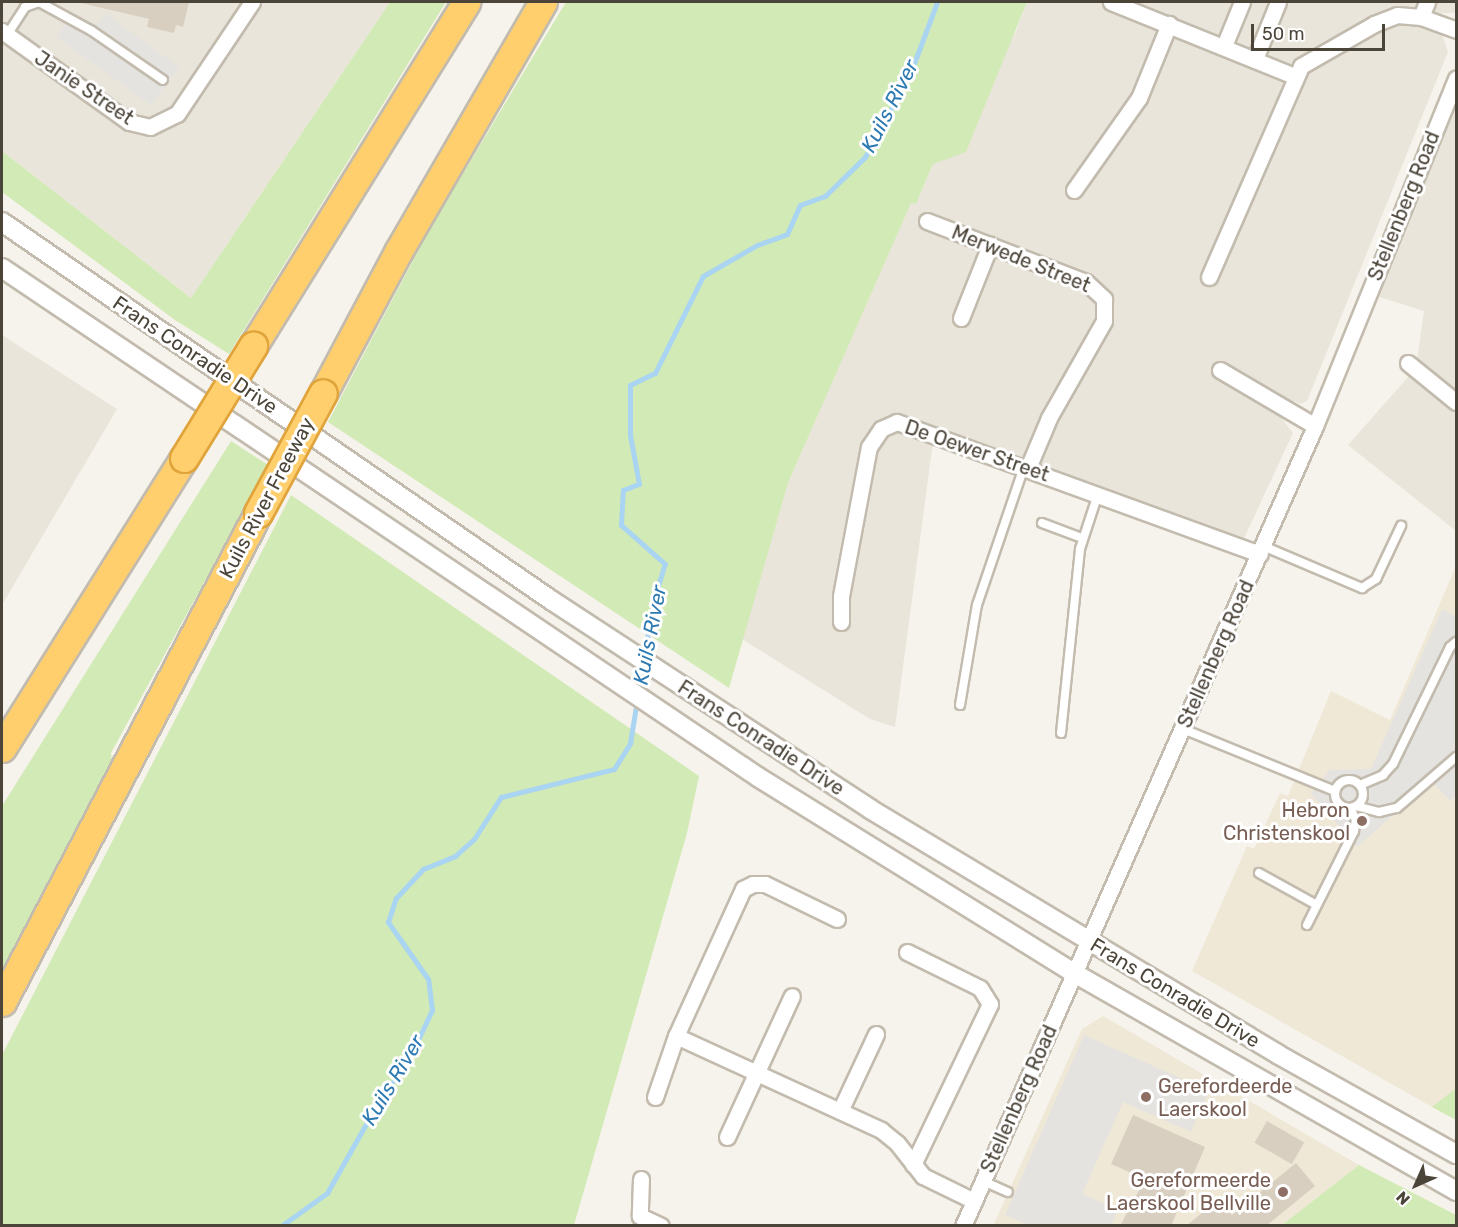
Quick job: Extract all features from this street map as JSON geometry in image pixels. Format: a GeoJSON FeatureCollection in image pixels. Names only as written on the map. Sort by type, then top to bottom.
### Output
{"type":"FeatureCollection","features":[{"type":"Feature","properties":{"kind":"highway"},"geometry":{"type":"LineString","coordinates":[[2,748],[466,2]]}},
{"type":"Feature","properties":{"kind":"highway","name":"Kuils River Freeway"},"geometry":{"type":"LineString","coordinates":[[2,1002],[258,513],[398,252],[543,2]]}},
{"type":"Feature","properties":{"kind":"street","name":"Janie Street"},"geometry":{"type":"LineString","coordinates":[[4,33],[129,122],[150,127],[177,114],[252,2]]}},
{"type":"Feature","properties":{"kind":"street"},"geometry":{"type":"LineString","coordinates":[[1111,2],[1294,76]]}},
{"type":"Feature","properties":{"kind":"street"},"geometry":{"type":"LineString","coordinates":[[1224,46],[1242,2]]}},
{"type":"Feature","properties":{"kind":"street"},"geometry":{"type":"LineString","coordinates":[[1255,59],[1278,2]]}},
{"type":"Feature","properties":{"kind":"street"},"geometry":{"type":"LineString","coordinates":[[1421,16],[1427,2]]}},
{"type":"Feature","properties":{"kind":"street"},"geometry":{"type":"LineString","coordinates":[[1209,277],[1294,76],[1309,60],[1382,20],[1405,15],[1421,16],[1456,30]]}},
{"type":"Feature","properties":{"kind":"street"},"geometry":{"type":"LineString","coordinates":[[1074,190],[1138,98],[1169,24]]}},
{"type":"Feature","properties":{"kind":"street","name":"Stellenberg Road"},"geometry":{"type":"LineString","coordinates":[[963,1226],[1262,550],[1315,426],[1456,78]]}},
{"type":"Feature","properties":{"kind":"street","name":"Merwede Street"},"geometry":{"type":"LineString","coordinates":[[927,221],[1086,282],[1098,289],[1106,305],[1104,321],[1049,418],[1026,467]]}},
{"type":"Feature","properties":{"kind":"street","name":"Frans Conradie Drive"},"geometry":{"type":"LineString","coordinates":[[2,222],[684,689],[926,844],[1279,1055],[1456,1154]]}},
{"type":"Feature","properties":{"kind":"street"},"geometry":{"type":"LineString","coordinates":[[961,318],[990,245]]}},
{"type":"Feature","properties":{"kind":"street","name":"Frans Conradie Drive"},"geometry":{"type":"LineString","coordinates":[[2,268],[143,360],[674,722],[1074,973],[1456,1191]]}},
{"type":"Feature","properties":{"kind":"street"},"geometry":{"type":"LineString","coordinates":[[1408,363],[1456,402]]}},
{"type":"Feature","properties":{"kind":"street"},"geometry":{"type":"LineString","coordinates":[[1220,370],[1315,426]]}},
{"type":"Feature","properties":{"kind":"street","name":"De Oewer Street"},"geometry":{"type":"LineString","coordinates":[[841,622],[841,596],[869,447],[881,429],[903,422],[1098,494],[1262,550]]}},
{"type":"Feature","properties":{"kind":"street"},"geometry":{"type":"LineString","coordinates":[[655,1097],[676,1036],[739,895],[746,886],[765,884],[837,919]]}},
{"type":"Feature","properties":{"kind":"street"},"geometry":{"type":"LineString","coordinates":[[907,952],[980,988],[990,1004],[913,1165]]}},
{"type":"Feature","properties":{"kind":"street"},"geometry":{"type":"LineString","coordinates":[[727,1137],[792,996]]}},
{"type":"Feature","properties":{"kind":"street"},"geometry":{"type":"LineString","coordinates":[[840,1111],[876,1034]]}},
{"type":"Feature","properties":{"kind":"street"},"geometry":{"type":"LineString","coordinates":[[676,1036],[840,1111],[894,1139],[913,1165],[935,1184],[974,1201]]}},
{"type":"Feature","properties":{"kind":"street"},"geometry":{"type":"LineString","coordinates":[[641,1179],[640,1216],[661,1226]]}},
{"type":"Feature","properties":{"kind":"lane"},"geometry":{"type":"LineString","coordinates":[[4,33],[26,7],[33,2],[44,3],[92,31],[163,80]]}},
{"type":"Feature","properties":{"kind":"lane"},"geometry":{"type":"LineString","coordinates":[[960,705],[977,605],[1026,467]]}},
{"type":"Feature","properties":{"kind":"lane"},"geometry":{"type":"LineString","coordinates":[[1061,734],[1082,538],[1098,494]]}},
{"type":"Feature","properties":{"kind":"lane"},"geometry":{"type":"LineString","coordinates":[[1042,523],[1082,538]]}},
{"type":"Feature","properties":{"kind":"lane"},"geometry":{"type":"LineString","coordinates":[[1262,550],[1362,588],[1376,579],[1401,526]]}},
{"type":"Feature","properties":{"kind":"lane"},"geometry":{"type":"LineString","coordinates":[[1335,791],[1349,780],[1360,784],[1383,775],[1394,764],[1450,647],[1456,642]]}},
{"type":"Feature","properties":{"kind":"lane"},"geometry":{"type":"LineString","coordinates":[[1183,729],[1335,791]]}},
{"type":"Feature","properties":{"kind":"lane"},"geometry":{"type":"LineString","coordinates":[[1335,791],[1338,803],[1379,812],[1397,808],[1456,757]]}},
{"type":"Feature","properties":{"kind":"lane"},"geometry":{"type":"LineString","coordinates":[[1353,807],[1363,796],[1360,784]]}},
{"type":"Feature","properties":{"kind":"lane"},"geometry":{"type":"LineString","coordinates":[[1307,925],[1354,831],[1356,820],[1353,807]]}},
{"type":"Feature","properties":{"kind":"lane"},"geometry":{"type":"LineString","coordinates":[[1259,873],[1317,904]]}},
{"type":"Feature","properties":{"kind":"lane"},"geometry":{"type":"LineString","coordinates":[[983,1180],[1008,1192]]}},
{"type":"Feature","properties":{"kind":"shaded area"},"geometry":{"type":"Polygon","coordinates":[[[2,2],[390,2],[191,298],[2,151],[2,2]]]}},
{"type":"Feature","properties":{"kind":"shaded area"},"geometry":{"type":"Polygon","coordinates":[[[1027,2],[1456,2],[1456,13],[1442,13],[1434,30],[1442,34],[1448,52],[1307,401],[1300,404],[1294,401],[1283,420],[1293,433],[1241,545],[938,434],[932,449],[895,727],[870,719],[742,639],[788,483],[911,202],[916,204],[933,164],[1015,34],[1027,2]]]}},
{"type":"Feature","properties":{"kind":"shaded area"},"geometry":{"type":"Polygon","coordinates":[[[106,14],[179,67],[151,105],[56,37],[72,15],[98,24],[106,14]]]}},
{"type":"Feature","properties":{"kind":"shaded area"},"geometry":{"type":"Polygon","coordinates":[[[1456,80],[1456,531],[1348,445],[1416,368],[1424,311],[1370,294],[1456,80]]]}},
{"type":"Feature","properties":{"kind":"shaded area"},"geometry":{"type":"Polygon","coordinates":[[[2,335],[117,409],[2,605],[2,335]]]}},
{"type":"Feature","properties":{"kind":"shaded area","name":"Hebron Christenskool"},"geometry":{"type":"Polygon","coordinates":[[[1456,566],[1456,1088],[1432,1107],[1192,971],[1247,846],[1254,849],[1280,793],[1288,796],[1331,691],[1390,720],[1456,566]]]}},
{"type":"Feature","properties":{"kind":"shaded area"},"geometry":{"type":"Polygon","coordinates":[[[1442,609],[1456,617],[1456,796],[1450,801],[1432,781],[1357,847],[1311,794],[1330,770],[1371,769],[1442,609]]]}},
{"type":"Feature","properties":{"kind":"shaded area","name":"Gerefordeerde Laerskool"},"geometry":{"type":"Polygon","coordinates":[[[1103,1016],[1359,1165],[1282,1225],[993,1226],[1082,1029],[1103,1016]]]}},
{"type":"Feature","properties":{"kind":"shaded area"},"geometry":{"type":"Polygon","coordinates":[[[1084,1035],[1209,1091],[1191,1132],[1123,1102],[1082,1194],[1118,1210],[1111,1225],[1028,1225],[1005,1215],[1084,1035]]]}},
{"type":"Feature","properties":{"kind":"green space"},"geometry":{"type":"Polygon","coordinates":[[[390,2],[446,2],[229,354],[175,320],[2,192],[2,151],[191,298],[390,2]]]}},
{"type":"Feature","properties":{"kind":"green space"},"geometry":{"type":"Polygon","coordinates":[[[566,2],[1027,2],[966,152],[933,164],[916,204],[911,203],[788,483],[729,688],[328,422],[429,230],[566,2]]]}},
{"type":"Feature","properties":{"kind":"green space"},"geometry":{"type":"Polygon","coordinates":[[[231,441],[268,465],[111,753],[113,767],[2,977],[2,806],[231,441]]]}},
{"type":"Feature","properties":{"kind":"green space"},"geometry":{"type":"Polygon","coordinates":[[[291,495],[699,776],[687,833],[574,1225],[2,1225],[2,1055],[291,495]]]}},
{"type":"Feature","properties":{"kind":"green space"},"geometry":{"type":"Polygon","coordinates":[[[1456,1088],[1456,1120],[1432,1107],[1456,1088]]]}},
{"type":"Feature","properties":{"kind":"green space"},"geometry":{"type":"Polygon","coordinates":[[[1359,1165],[1456,1215],[1456,1225],[1282,1225],[1359,1165]]]}},
{"type":"Feature","properties":{"kind":"building"},"geometry":{"type":"Polygon","coordinates":[[[77,2],[189,2],[183,27],[176,25],[174,33],[147,27],[149,19],[77,2]]]}},
{"type":"Feature","properties":{"kind":"building"},"geometry":{"type":"Polygon","coordinates":[[[1133,1115],[1205,1147],[1171,1226],[1120,1226],[1145,1179],[1111,1164],[1133,1115]]]}},
{"type":"Feature","properties":{"kind":"building"},"geometry":{"type":"Polygon","coordinates":[[[1267,1121],[1304,1142],[1292,1164],[1254,1143],[1267,1121]]]}},
{"type":"Feature","properties":{"kind":"building","name":"Gereformeerde Laerskool Bellville"},"geometry":{"type":"Polygon","coordinates":[[[1296,1163],[1315,1186],[1266,1226],[1186,1226],[1219,1199],[1232,1215],[1296,1163]]]}},
{"type":"Feature","properties":{"kind":"waterway","name":"Kuils River"},"geometry":{"type":"LineString","coordinates":[[644,655],[654,599],[665,564],[621,525],[623,490],[639,484],[630,435],[630,385],[655,373],[703,276],[757,245],[787,234],[800,205],[825,196],[865,157],[910,74],[937,2]]}},
{"type":"Feature","properties":{"kind":"waterway","name":"Kuils River"},"geometry":{"type":"LineString","coordinates":[[639,691],[643,665]]}},
{"type":"Feature","properties":{"kind":"waterway","name":"Kuils River"},"geometry":{"type":"LineString","coordinates":[[281,1226],[327,1193],[380,1099],[408,1061],[432,1010],[428,979],[388,922],[396,898],[423,869],[455,856],[474,839],[501,797],[614,769],[630,743],[637,700]]}},
{"type":"Feature","properties":{"kind":"place","name":"Hebron Christenskool"},"geometry":{"type":"Point","coordinates":[1362,821]}},
{"type":"Feature","properties":{"kind":"place","name":"Gerefordeerde Laerskool"},"geometry":{"type":"Point","coordinates":[1146,1097]}},
{"type":"Feature","properties":{"kind":"place","name":"Gereformeerde Laerskool Bellville"},"geometry":{"type":"Point","coordinates":[1283,1192]}}]}
